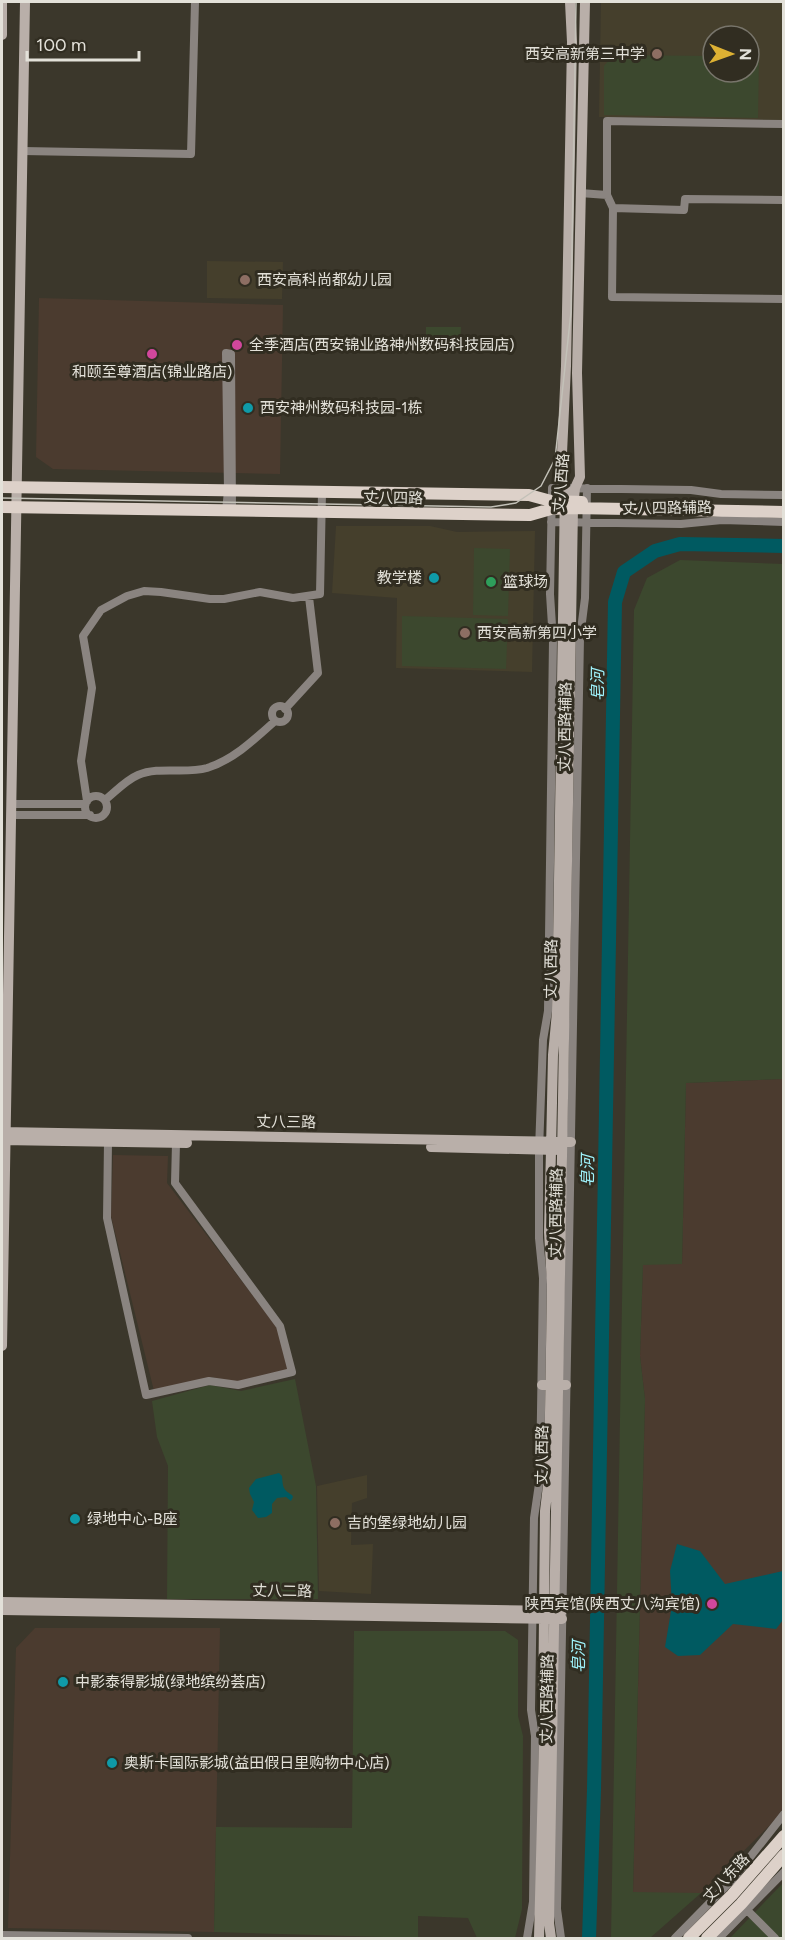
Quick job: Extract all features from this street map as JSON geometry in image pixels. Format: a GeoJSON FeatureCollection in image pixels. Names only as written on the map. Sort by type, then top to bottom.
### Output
{"type":"FeatureCollection","features":[{"type":"Feature","properties":{"kind":"main road"},"geometry":{"type":"LineString","coordinates":[[2,2],[2,35]]}},
{"type":"Feature","properties":{"kind":"main road"},"geometry":{"type":"LineString","coordinates":[[2,1346],[3,1136],[12,809],[25,2]]}},
{"type":"Feature","properties":{"kind":"main road","name":"丈八西路"},"geometry":{"type":"LineString","coordinates":[[538,1938],[554,1385],[565,1145],[573,505],[561,475],[566,366],[572,42],[570,2]]}},
{"type":"Feature","properties":{"kind":"main road","name":"丈八西路"},"geometry":{"type":"LineString","coordinates":[[554,1385],[552,1284],[545,1146],[557,1001],[573,505],[580,477],[578,374],[585,2]]}},
{"type":"Feature","properties":{"kind":"main road","name":"丈八四路"},"geometry":{"type":"LineString","coordinates":[[2,487],[529,495],[551,510]]}},
{"type":"Feature","properties":{"kind":"main road","name":"丈八四路"},"geometry":{"type":"LineString","coordinates":[[2,507],[530,515],[573,505],[783,504]]}},
{"type":"Feature","properties":{"kind":"main road","name":"丈八四路"},"geometry":{"type":"LineString","coordinates":[[573,505],[783,512]]}},
{"type":"Feature","properties":{"kind":"main road","name":"丈八三路"},"geometry":{"type":"LineString","coordinates":[[3,1136],[545,1146]]}},
{"type":"Feature","properties":{"kind":"main road","name":"丈八三路"},"geometry":{"type":"LineString","coordinates":[[3,1136],[108,1142],[565,1145]]}},
{"type":"Feature","properties":{"kind":"main road","name":"丈八二路"},"geometry":{"type":"LineString","coordinates":[[2,1602],[548,1615]]}},
{"type":"Feature","properties":{"kind":"main road","name":"丈八二路"},"geometry":{"type":"LineString","coordinates":[[2,1610],[548,1615]]}},
{"type":"Feature","properties":{"kind":"main road","name":"丈八西路"},"geometry":{"type":"LineString","coordinates":[[548,1615],[550,1938]]}},
{"type":"Feature","properties":{"kind":"main road","name":"丈八东路"},"geometry":{"type":"LineString","coordinates":[[689,1938],[740,1903],[783,1836]]}},
{"type":"Feature","properties":{"kind":"main road","name":"丈八东路"},"geometry":{"type":"LineString","coordinates":[[707,1938],[783,1855]]}},
{"type":"Feature","properties":{"kind":"street"},"geometry":{"type":"LineString","coordinates":[[22,151],[191,154],[195,2]]}},
{"type":"Feature","properties":{"kind":"street"},"geometry":{"type":"LineString","coordinates":[[783,124],[607,122],[607,195],[613,207],[612,297],[783,299]]}},
{"type":"Feature","properties":{"kind":"street"},"geometry":{"type":"LineString","coordinates":[[580,193],[607,195]]}},
{"type":"Feature","properties":{"kind":"street"},"geometry":{"type":"LineString","coordinates":[[613,207],[684,210],[685,199],[783,200]]}},
{"type":"Feature","properties":{"kind":"street"},"geometry":{"type":"LineString","coordinates":[[229,511],[230,491],[231,354],[226,353],[230,491]]}},
{"type":"Feature","properties":{"kind":"street","name":"丈八四路辅路"},"geometry":{"type":"LineString","coordinates":[[552,488],[573,505],[586,523],[681,524],[722,520],[783,522]]}},
{"type":"Feature","properties":{"kind":"street","name":"丈八西路辅路"},"geometry":{"type":"LineString","coordinates":[[545,1146],[543,1040],[548,1011],[553,641],[550,594],[552,488]]}},
{"type":"Feature","properties":{"kind":"street","name":"丈八四路辅路"},"geometry":{"type":"LineString","coordinates":[[573,505],[586,488],[783,495]]}},
{"type":"Feature","properties":{"kind":"street","name":"丈八西路辅路"},"geometry":{"type":"LineString","coordinates":[[565,1145],[580,638],[585,598],[586,523],[573,505],[586,488]]}},
{"type":"Feature","properties":{"kind":"street"},"geometry":{"type":"LineString","coordinates":[[90,815],[86,812],[81,760],[92,688],[83,636],[101,610],[127,596],[144,591],[210,599],[260,592],[293,598],[320,594],[322,492]]}},
{"type":"Feature","properties":{"kind":"street"},"geometry":{"type":"LineString","coordinates":[[105,800],[139,774],[191,771],[207,768],[225,760],[241,750],[275,721],[272,714],[274,709],[280,706],[285,709],[318,673],[309,597]]}},
{"type":"Feature","properties":{"kind":"street"},"geometry":{"type":"LineString","coordinates":[[93,796],[99,796],[105,800],[107,806],[105,813],[98,818],[90,815],[12,809],[86,802],[93,796]]}},
{"type":"Feature","properties":{"kind":"street"},"geometry":{"type":"LineString","coordinates":[[108,1142],[106,1218],[146,1395],[209,1381],[238,1385],[292,1372],[280,1326],[175,1183],[176,1143]]}},
{"type":"Feature","properties":{"kind":"street","name":"丈八西路辅路"},"geometry":{"type":"LineString","coordinates":[[554,1385],[548,1615],[557,1909],[561,1938]]}},
{"type":"Feature","properties":{"kind":"street","name":"丈八西路辅路"},"geometry":{"type":"LineString","coordinates":[[527,1938],[533,1902],[535,1736],[531,1710],[548,1615]]}},
{"type":"Feature","properties":{"kind":"street"},"geometry":{"type":"LineString","coordinates":[[675,1938],[732,1880],[783,1814]]}},
{"type":"Feature","properties":{"kind":"street"},"geometry":{"type":"LineString","coordinates":[[720,1938],[740,1903],[783,1872]]}},
{"type":"Feature","properties":{"kind":"street"},"geometry":{"type":"LineString","coordinates":[[740,1903],[775,1938]]}},
{"type":"Feature","properties":{"kind":"street"},"geometry":{"type":"LineString","coordinates":[[2,1935],[188,1938]]}},
{"type":"Feature","properties":{"kind":"shaded area","name":"西安高新第三中学"},"geometry":{"type":"Polygon","coordinates":[[[601,2],[783,2],[783,120],[599,117],[601,2]]]}},
{"type":"Feature","properties":{"kind":"shaded area","name":"西安高科尚都幼儿园"},"geometry":{"type":"Polygon","coordinates":[[[207,261],[283,262],[282,299],[207,298],[207,261]]]}},
{"type":"Feature","properties":{"kind":"shaded area"},"geometry":{"type":"Polygon","coordinates":[[[39,298],[283,305],[280,474],[53,469],[36,457],[39,298]]]}},
{"type":"Feature","properties":{"kind":"shaded area","name":"西安高新第四小学"},"geometry":{"type":"Polygon","coordinates":[[[336,526],[430,526],[457,532],[535,531],[532,672],[396,668],[397,598],[332,593],[336,526]]]}},
{"type":"Feature","properties":{"kind":"shaded area","name":"陕西宾馆(陕西丈八沟宾馆)"},"geometry":{"type":"Polygon","coordinates":[[[783,1079],[783,1809],[771,1824],[701,1893],[633,1893],[645,1399],[640,1356],[643,1264],[682,1264],[686,1083],[783,1079]]]}},
{"type":"Feature","properties":{"kind":"shaded area"},"geometry":{"type":"Polygon","coordinates":[[[113,1155],[168,1156],[167,1183],[279,1330],[289,1370],[238,1383],[211,1377],[154,1391],[111,1216],[113,1155]]]}},
{"type":"Feature","properties":{"kind":"shaded area","name":"吉的堡绿地幼儿园"},"geometry":{"type":"Polygon","coordinates":[[[367,1475],[367,1498],[352,1503],[351,1545],[373,1544],[371,1594],[319,1591],[317,1486],[367,1475]]]}},
{"type":"Feature","properties":{"kind":"shaded area"},"geometry":{"type":"Polygon","coordinates":[[[35,1628],[220,1628],[214,1932],[8,1928],[16,1648],[35,1628]]]}},
{"type":"Feature","properties":{"kind":"green space"},"geometry":{"type":"Polygon","coordinates":[[[613,55],[701,56],[701,84],[759,84],[758,118],[604,115],[604,66],[613,55]]]}},
{"type":"Feature","properties":{"kind":"green space"},"geometry":{"type":"Polygon","coordinates":[[[426,327],[461,327],[460,346],[426,346],[426,327]]]}},
{"type":"Feature","properties":{"kind":"green space","name":"篮球场"},"geometry":{"type":"Polygon","coordinates":[[[474,548],[510,549],[508,616],[473,615],[474,548]]]}},
{"type":"Feature","properties":{"kind":"green space"},"geometry":{"type":"Polygon","coordinates":[[[680,560],[783,564],[783,1079],[686,1083],[682,1264],[643,1265],[640,1356],[645,1399],[633,1892],[701,1893],[650,1938],[611,1938],[634,610],[647,578],[680,560]]]}},
{"type":"Feature","properties":{"kind":"green space"},"geometry":{"type":"Polygon","coordinates":[[[402,616],[508,619],[506,669],[402,666],[402,616]]]}},
{"type":"Feature","properties":{"kind":"green space"},"geometry":{"type":"Polygon","coordinates":[[[295,1379],[316,1486],[318,1599],[167,1599],[168,1466],[157,1437],[152,1401],[210,1385],[241,1391],[295,1379]]]}},
{"type":"Feature","properties":{"kind":"green space"},"geometry":{"type":"Polygon","coordinates":[[[354,1631],[505,1631],[518,1640],[518,1716],[523,1736],[522,1909],[515,1938],[477,1938],[468,1918],[418,1916],[418,1938],[214,1932],[216,1827],[352,1828],[354,1631]]]}},
{"type":"Feature","properties":{"kind":"green space"},"geometry":{"type":"Polygon","coordinates":[[[783,1883],[783,1938],[730,1938],[783,1883]]]}},
{"type":"Feature","properties":{"kind":"water"},"geometry":{"type":"Polygon","coordinates":[[[279,1473],[285,1489],[293,1497],[291,1501],[286,1497],[277,1498],[272,1504],[272,1513],[258,1518],[252,1510],[254,1502],[249,1488],[256,1479],[279,1473]]]}},
{"type":"Feature","properties":{"kind":"water"},"geometry":{"type":"Polygon","coordinates":[[[677,1544],[700,1551],[725,1584],[783,1571],[783,1620],[776,1629],[733,1624],[700,1655],[678,1656],[665,1647],[672,1605],[670,1571],[677,1544]]]}},
{"type":"Feature","properties":{"kind":"waterway","name":"皂河"},"geometry":{"type":"LineString","coordinates":[[589,1938],[594,1790],[615,602],[624,572],[655,551],[680,544],[784,546]]}},
{"type":"Feature","properties":{"kind":"tram line"},"geometry":{"type":"LineString","coordinates":[[2,498],[491,507],[516,503],[541,486],[555,459],[571,312],[576,2]]}},
{"type":"Feature","properties":{"kind":"place","name":"西安高新第三中学"},"geometry":{"type":"Point","coordinates":[657,54]}},
{"type":"Feature","properties":{"kind":"place","name":"西安高科尚都幼儿园"},"geometry":{"type":"Point","coordinates":[245,280]}},
{"type":"Feature","properties":{"kind":"place","name":"全季酒店(西安锦业路神州数码科技园店)"},"geometry":{"type":"Point","coordinates":[237,345]}},
{"type":"Feature","properties":{"kind":"place","name":"和颐至尊酒店(锦业路店)"},"geometry":{"type":"Point","coordinates":[152,354]}},
{"type":"Feature","properties":{"kind":"place","name":"西安神州数码科技园-1栋"},"geometry":{"type":"Point","coordinates":[248,408]}},
{"type":"Feature","properties":{"kind":"place","name":"教学楼"},"geometry":{"type":"Point","coordinates":[434,578]}},
{"type":"Feature","properties":{"kind":"place","name":"篮球场"},"geometry":{"type":"Point","coordinates":[491,582]}},
{"type":"Feature","properties":{"kind":"place","name":"西安高新第四小学"},"geometry":{"type":"Point","coordinates":[465,633]}},
{"type":"Feature","properties":{"kind":"place","name":"绿地中心-B座"},"geometry":{"type":"Point","coordinates":[75,1519]}},
{"type":"Feature","properties":{"kind":"place","name":"吉的堡绿地幼儿园"},"geometry":{"type":"Point","coordinates":[335,1523]}},
{"type":"Feature","properties":{"kind":"place","name":"陕西宾馆(陕西丈八沟宾馆)"},"geometry":{"type":"Point","coordinates":[712,1604]}},
{"type":"Feature","properties":{"kind":"place","name":"中影泰得影城(绿地缤纷荟店)"},"geometry":{"type":"Point","coordinates":[63,1682]}},
{"type":"Feature","properties":{"kind":"place","name":"奥斯卡国际影城(益田假日里购物中心店)"},"geometry":{"type":"Point","coordinates":[112,1763]}}]}
